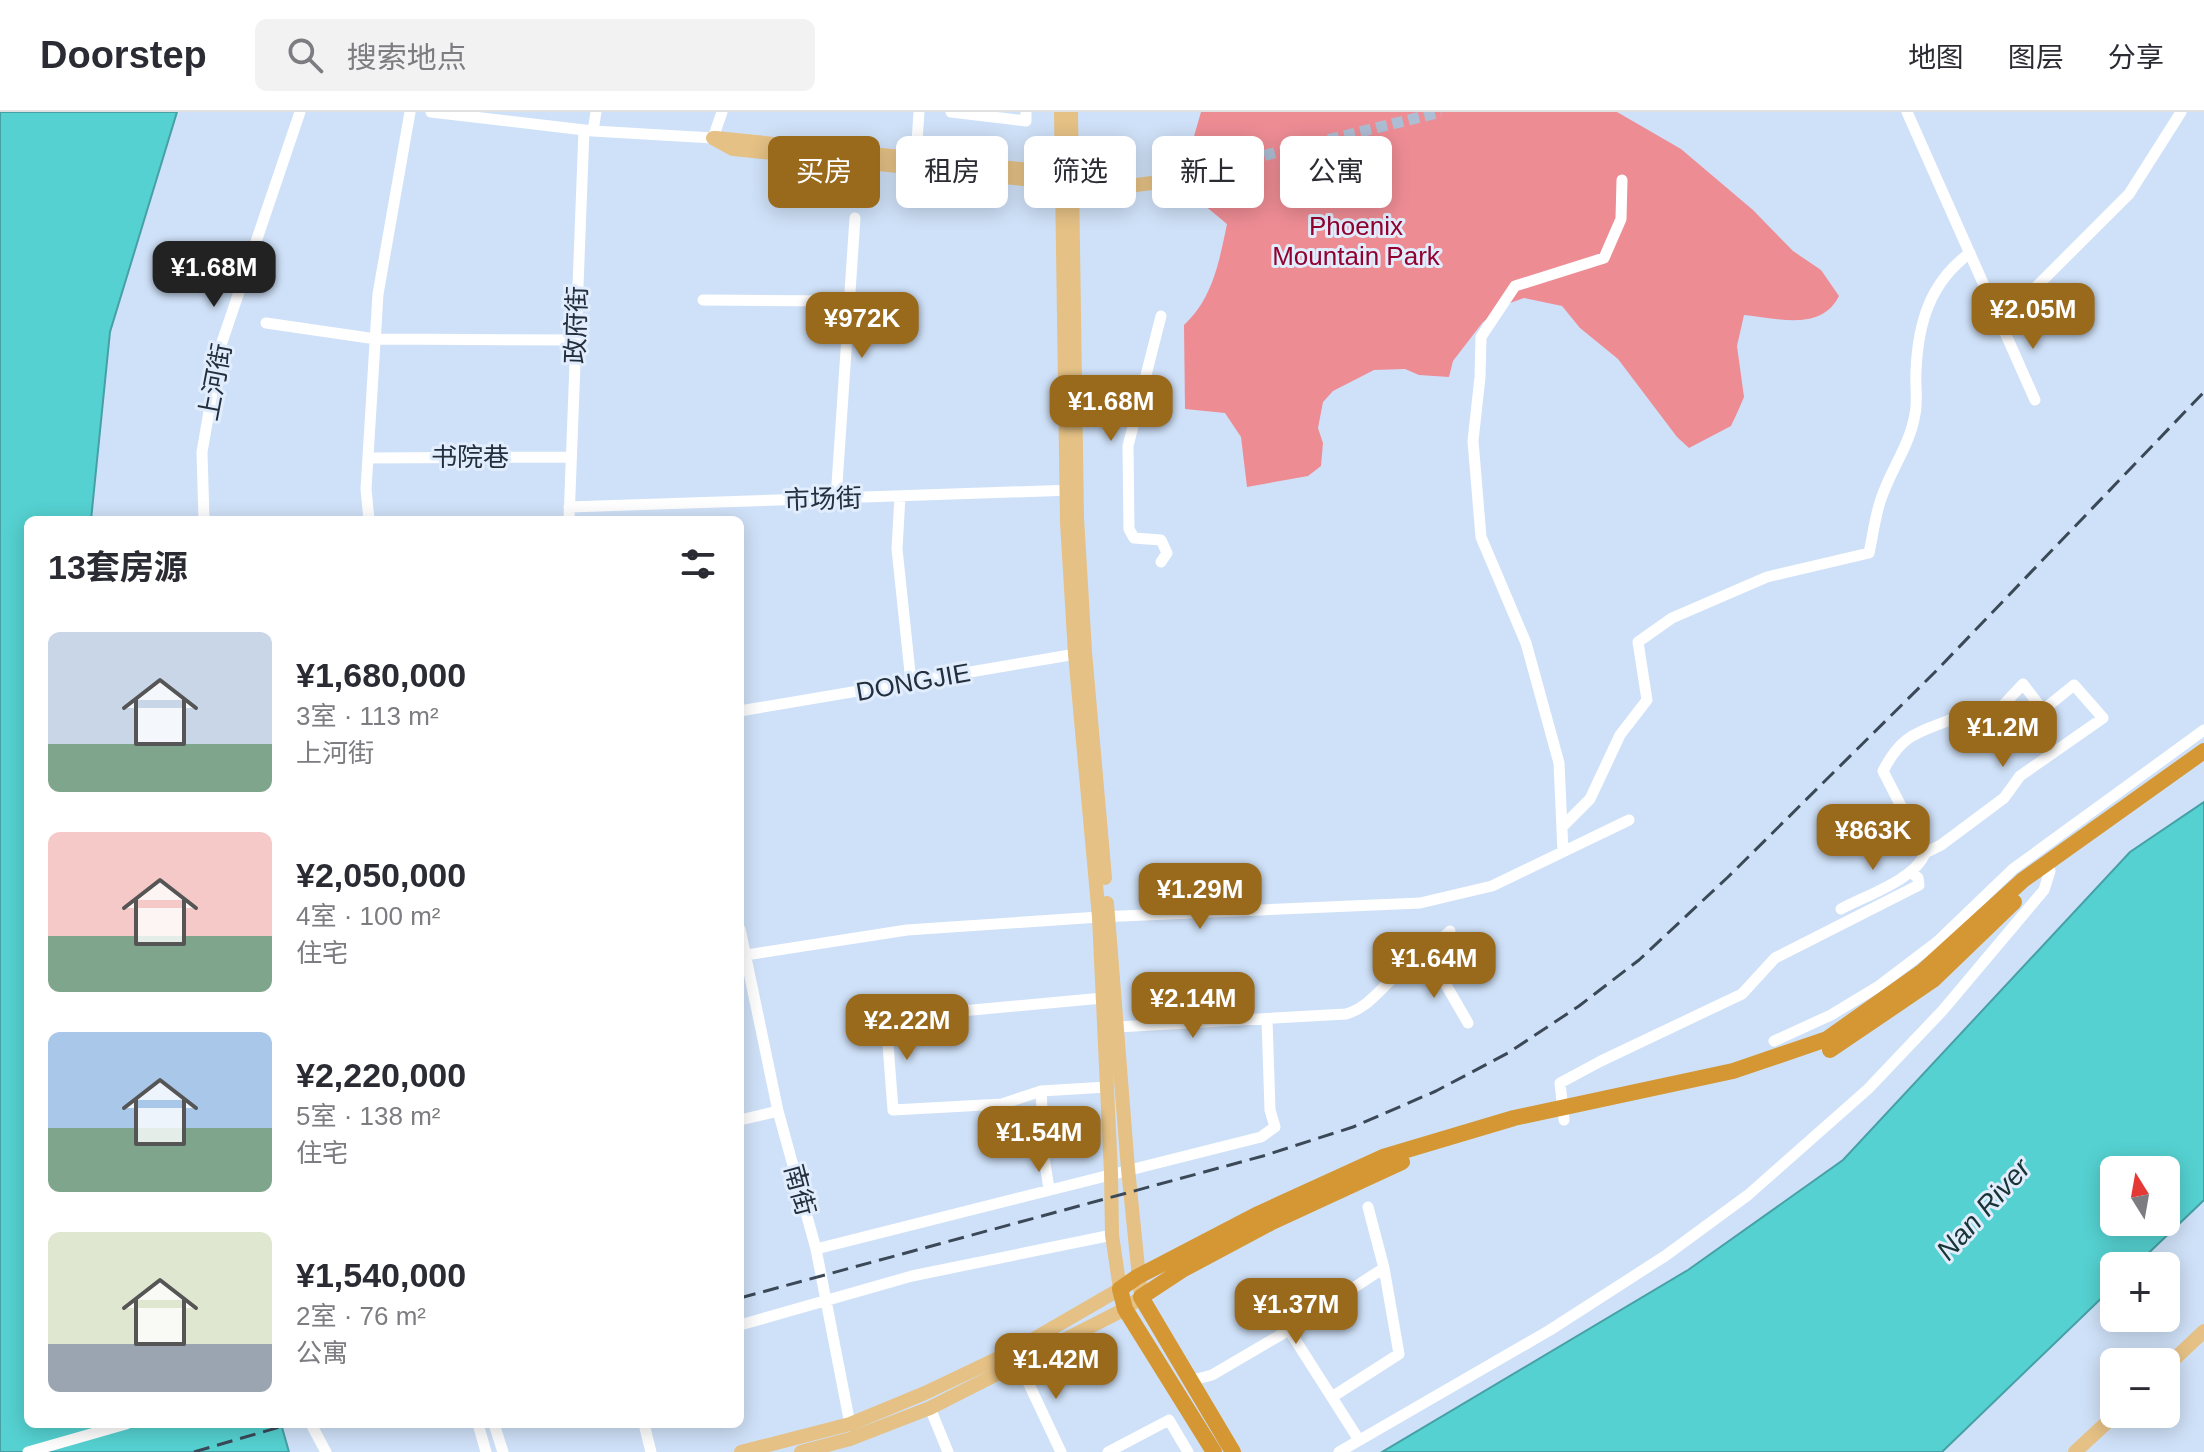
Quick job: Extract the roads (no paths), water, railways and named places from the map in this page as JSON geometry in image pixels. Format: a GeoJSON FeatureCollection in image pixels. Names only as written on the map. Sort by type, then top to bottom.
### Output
{"type":"FeatureCollection","features":[{"type":"Feature","properties":{"kind":"highway"},"geometry":{"type":"LineString","coordinates":[[1233,1452],[1125,1309],[1120,1289],[1137,1277],[1256,1215],[1383,1157],[1501,1122],[1563,1114],[1736,1082],[1832,1049],[1933,980],[2007,921],[2067,855],[2204,751]]}},
{"type":"Feature","properties":{"kind":"highway"},"geometry":{"type":"LineString","coordinates":[[1214,1452],[1188,1390],[1141,1297],[1182,1270],[1259,1229],[1388,1167],[1563,1114],[1733,1071],[1827,1039],[1923,971],[2023,880],[2067,855],[2204,761]]}},
{"type":"Feature","properties":{"kind":"main road"},"geometry":{"type":"LineString","coordinates":[[1061,112],[1063,136]]}},
{"type":"Feature","properties":{"kind":"main road"},"geometry":{"type":"LineString","coordinates":[[1069,136],[1071,112]]}},
{"type":"Feature","properties":{"kind":"main road"},"geometry":{"type":"LineString","coordinates":[[713,138],[896,155]]}},
{"type":"Feature","properties":{"kind":"main road"},"geometry":{"type":"LineString","coordinates":[[713,138],[733,149],[1024,174]]}},
{"type":"Feature","properties":{"kind":"main road"},"geometry":{"type":"LineString","coordinates":[[801,1452],[851,1438],[930,1408],[1020,1365],[1125,1309],[1141,1297],[1080,653],[1072,490],[1067,208]]}},
{"type":"Feature","properties":{"kind":"main road"},"geometry":{"type":"LineString","coordinates":[[741,1452],[851,1438],[925,1393],[1013,1351],[1120,1289],[1112,1235],[1103,998],[1104,917]]}},
{"type":"Feature","properties":{"kind":"main road"},"geometry":{"type":"LineString","coordinates":[[2180,1354],[2204,1331]]}},
{"type":"Feature","properties":{"kind":"main road"},"geometry":{"type":"LineString","coordinates":[[2075,1452],[2101,1428]]}},
{"type":"Feature","properties":{"kind":"street","name":"上河街"},"geometry":{"type":"LineString","coordinates":[[204,516],[202,452],[220,348],[300,112]]}},
{"type":"Feature","properties":{"kind":"street"},"geometry":{"type":"LineString","coordinates":[[369,516],[366,489],[378,294],[410,112]]}},
{"type":"Feature","properties":{"kind":"street"},"geometry":{"type":"LineString","coordinates":[[431,112],[492,116],[588,131],[713,138],[722,112]]}},
{"type":"Feature","properties":{"kind":"street","name":"政府街"},"geometry":{"type":"LineString","coordinates":[[569,516],[575,340],[588,131],[596,112]]}},
{"type":"Feature","properties":{"kind":"street"},"geometry":{"type":"LineString","coordinates":[[917,136],[919,112]]}},
{"type":"Feature","properties":{"kind":"street"},"geometry":{"type":"LineString","coordinates":[[951,112],[1026,121],[1026,112]]}},
{"type":"Feature","properties":{"kind":"street"},"geometry":{"type":"LineString","coordinates":[[1907,112],[2035,400]]}},
{"type":"Feature","properties":{"kind":"street"},"geometry":{"type":"LineString","coordinates":[[1999,317],[2025,298],[2129,194],[2181,112]]}},
{"type":"Feature","properties":{"kind":"street"},"geometry":{"type":"LineString","coordinates":[[1563,852],[1559,763],[1531,658],[1481,537],[1473,441],[1481,337],[1515,286],[1604,258],[1621,219],[1622,180]]}},
{"type":"Feature","properties":{"kind":"street"},"geometry":{"type":"LineString","coordinates":[[836,499],[855,218]]}},
{"type":"Feature","properties":{"kind":"street"},"geometry":{"type":"LineString","coordinates":[[1562,827],[1590,799],[1620,735],[1647,700],[1638,642],[1672,618],[1767,577],[1869,553],[1881,500],[1900,453],[1907,446],[1916,412],[1916,370],[1924,314],[1942,279],[1970,253]]}},
{"type":"Feature","properties":{"kind":"street"},"geometry":{"type":"LineString","coordinates":[[703,300],[849,301]]}},
{"type":"Feature","properties":{"kind":"street"},"geometry":{"type":"LineString","coordinates":[[1161,316],[1128,446],[1129,529],[1134,538],[1161,540],[1167,553],[1161,562]]}},
{"type":"Feature","properties":{"kind":"street"},"geometry":{"type":"LineString","coordinates":[[266,323],[376,339],[575,340]]}},
{"type":"Feature","properties":{"kind":"street","name":"书院巷"},"geometry":{"type":"LineString","coordinates":[[368,458],[571,457]]}},
{"type":"Feature","properties":{"kind":"street","name":"市场街"},"geometry":{"type":"LineString","coordinates":[[569,507],[1072,490]]}},
{"type":"Feature","properties":{"kind":"street"},"geometry":{"type":"LineString","coordinates":[[900,496],[897,549],[911,682]]}},
{"type":"Feature","properties":{"kind":"street","name":"DONGJIE"},"geometry":{"type":"LineString","coordinates":[[744,710],[1080,653]]}},
{"type":"Feature","properties":{"kind":"street"},"geometry":{"type":"LineString","coordinates":[[1841,909],[1911,872],[1921,863],[1925,853],[1941,845],[2004,798],[2020,776],[2103,718],[2074,685],[2043,710],[2023,684],[1979,731],[1950,720],[1913,735],[1894,748],[1883,771],[1925,853]]}},
{"type":"Feature","properties":{"kind":"street"},"geometry":{"type":"LineString","coordinates":[[1774,1041],[1831,1015],[1879,986],[1937,942],[2013,869],[2204,730]]}},
{"type":"Feature","properties":{"kind":"street"},"geometry":{"type":"LineString","coordinates":[[746,955],[907,930],[1104,917],[1420,903],[1492,886],[1629,820]]}},
{"type":"Feature","properties":{"kind":"street"},"geometry":{"type":"LineString","coordinates":[[1563,1114],[1560,1083],[1742,994],[1775,958],[1919,885],[1918,878],[1911,872]]}},
{"type":"Feature","properties":{"kind":"street"},"geometry":{"type":"LineString","coordinates":[[1339,1452],[1550,1330],[1665,1256],[1748,1195],[1868,1089],[1943,1010],[2007,921]]}},
{"type":"Feature","properties":{"kind":"street"},"geometry":{"type":"LineString","coordinates":[[1450,931],[1436,944],[1431,959],[1468,1023]]}},
{"type":"Feature","properties":{"kind":"street","name":"南街"},"geometry":{"type":"LineString","coordinates":[[744,946],[778,1111],[816,1249],[851,1438]]}},
{"type":"Feature","properties":{"kind":"street"},"geometry":{"type":"LineString","coordinates":[[1117,1027],[1354,1011],[1368,1004],[1394,978],[1412,966],[1431,959]]}},
{"type":"Feature","properties":{"kind":"street"},"geometry":{"type":"LineString","coordinates":[[1103,998],[886,1018],[893,1110],[1002,1104],[1041,1091],[1107,1087]]}},
{"type":"Feature","properties":{"kind":"street"},"geometry":{"type":"LineString","coordinates":[[816,1249],[1261,1137],[1275,1127],[1270,1110],[1267,1019]]}},
{"type":"Feature","properties":{"kind":"street"},"geometry":{"type":"LineString","coordinates":[[1041,1091],[1049,1189]]}},
{"type":"Feature","properties":{"kind":"street"},"geometry":{"type":"LineString","coordinates":[[744,1119],[778,1111]]}},
{"type":"Feature","properties":{"kind":"street"},"geometry":{"type":"LineString","coordinates":[[1332,1397],[1399,1354],[1384,1268],[1368,1207]]}},
{"type":"Feature","properties":{"kind":"street"},"geometry":{"type":"LineString","coordinates":[[744,1324],[912,1276],[1112,1235]]}},
{"type":"Feature","properties":{"kind":"street"},"geometry":{"type":"LineString","coordinates":[[1188,1390],[1289,1330],[1384,1268]]}},
{"type":"Feature","properties":{"kind":"street"},"geometry":{"type":"LineString","coordinates":[[1289,1330],[1359,1440]]}},
{"type":"Feature","properties":{"kind":"street"},"geometry":{"type":"LineString","coordinates":[[1020,1365],[1061,1452]]}},
{"type":"Feature","properties":{"kind":"street"},"geometry":{"type":"LineString","coordinates":[[930,1408],[948,1452]]}},
{"type":"Feature","properties":{"kind":"street"},"geometry":{"type":"LineString","coordinates":[[1108,1452],[1169,1420],[1188,1452]]}},
{"type":"Feature","properties":{"kind":"street"},"geometry":{"type":"LineString","coordinates":[[28,1452],[112,1428]]}},
{"type":"Feature","properties":{"kind":"street"},"geometry":{"type":"LineString","coordinates":[[479,1428],[486,1452]]}},
{"type":"Feature","properties":{"kind":"street"},"geometry":{"type":"LineString","coordinates":[[495,1428],[503,1452]]}},
{"type":"Feature","properties":{"kind":"street"},"geometry":{"type":"LineString","coordinates":[[645,1428],[651,1452]]}},
{"type":"Feature","properties":{"kind":"street"},"geometry":{"type":"LineString","coordinates":[[318,1446],[326,1452]]}},
{"type":"Feature","properties":{"kind":"water"},"geometry":{"type":"Polygon","coordinates":[[[0,112],[177,112],[110,332],[91,516],[24,516],[24,1428],[282,1428],[289,1452],[0,1452],[0,112]]]}},
{"type":"Feature","properties":{"kind":"water","name":"Nan River"},"geometry":{"type":"Polygon","coordinates":[[[2204,802],[2204,1200],[2180,1223],[2180,1156],[2100,1156],[2100,1236],[2166,1236],[2150,1252],[2100,1252],[2100,1300],[1942,1452],[1382,1452],[1688,1270],[1843,1160],[2130,852],[2204,802]]]}},
{"type":"Feature","properties":{"kind":"tunnel"},"geometry":{"type":"LineString","coordinates":[[1264,155],[1441,112]]}},
{"type":"Feature","properties":{"kind":"railway"},"geometry":{"type":"LineString","coordinates":[[744,1297],[1263,1156],[1353,1127],[1436,1091],[1508,1053],[1579,1006],[1639,960],[1728,877],[1937,670],[2204,392]]}},
{"type":"Feature","properties":{"kind":"railway"},"geometry":{"type":"LineString","coordinates":[[194,1452],[276,1428]]}},
{"type":"Feature","properties":{"kind":"park label","name":"Phoenix Mountain Park"},"geometry":{"type":"Point","coordinates":[1356,241]}}]}
